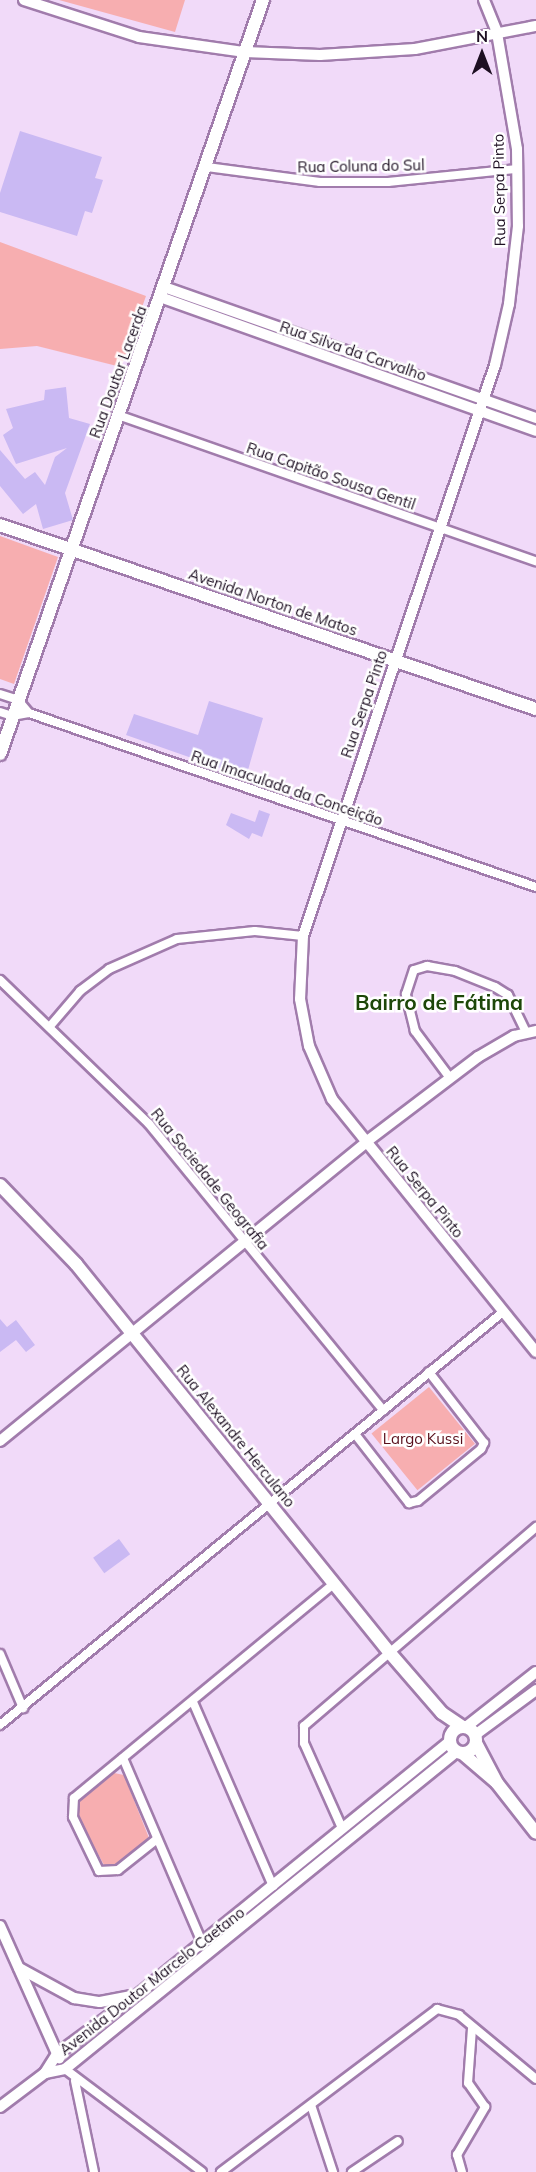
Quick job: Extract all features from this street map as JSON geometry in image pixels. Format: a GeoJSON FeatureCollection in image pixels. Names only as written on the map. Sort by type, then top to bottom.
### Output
{"type":"FeatureCollection","features":[{"type":"Feature","properties":{"kind":"main road","name":"Rua Doutor Lacerda"},"geometry":{"type":"LineString","coordinates":[[0,754],[6,714],[18,700],[207,167],[263,0]]}},
{"type":"Feature","properties":{"kind":"main road","name":"Avenida Norton de Matos"},"geometry":{"type":"LineString","coordinates":[[0,525],[536,709]]}},
{"type":"Feature","properties":{"kind":"main road","name":"Rua Alexandre Herculano"},"geometry":{"type":"LineString","coordinates":[[0,1185],[132,1333],[270,1501],[390,1653],[442,1713],[470,1733]]}},
{"type":"Feature","properties":{"kind":"main road","name":"Rua Alexandre Herculano"},"geometry":{"type":"LineString","coordinates":[[442,1713],[454,1746]]}},
{"type":"Feature","properties":{"kind":"main road","name":"Avenida Doutor Marcelo Caetano"},"geometry":{"type":"LineString","coordinates":[[454,1746],[470,1733]]}},
{"type":"Feature","properties":{"kind":"main road","name":"Avenida Doutor Marcelo Caetano"},"geometry":{"type":"LineString","coordinates":[[454,1746],[470,1733]]}},
{"type":"Feature","properties":{"kind":"main road"},"geometry":{"type":"LineString","coordinates":[[470,1733],[497,1783],[536,1833]]}},
{"type":"Feature","properties":{"kind":"main road"},"geometry":{"type":"LineString","coordinates":[[454,1746],[497,1783]]}},
{"type":"Feature","properties":{"kind":"street"},"geometry":{"type":"LineString","coordinates":[[24,0],[139,37],[245,52],[381,52],[536,26]]}},
{"type":"Feature","properties":{"kind":"street","name":"Rua Serpa Pinto"},"geometry":{"type":"LineString","coordinates":[[484,0],[497,33],[517,169],[518,226],[509,304],[483,399],[303,936],[300,999],[309,1046],[332,1099],[536,1352]]}},
{"type":"Feature","properties":{"kind":"street","name":"Rua Coluna do Sul"},"geometry":{"type":"LineString","coordinates":[[207,167],[320,182],[388,182],[517,169]]}},
{"type":"Feature","properties":{"kind":"street","name":"Rua Silva da Carvalho"},"geometry":{"type":"LineString","coordinates":[[162,292],[244,323],[321,356],[536,431]]}},
{"type":"Feature","properties":{"kind":"street","name":"Rua Silva da Carvalho"},"geometry":{"type":"LineString","coordinates":[[244,323],[325,345],[536,418]]}},
{"type":"Feature","properties":{"kind":"street"},"geometry":{"type":"LineString","coordinates":[[321,356],[325,345]]}},
{"type":"Feature","properties":{"kind":"street"},"geometry":{"type":"LineString","coordinates":[[402,385],[405,373]]}},
{"type":"Feature","properties":{"kind":"street","name":"Rua Capitão Sousa Gentil"},"geometry":{"type":"LineString","coordinates":[[118,415],[536,561]]}},
{"type":"Feature","properties":{"kind":"street"},"geometry":{"type":"LineString","coordinates":[[0,694],[18,700],[29,713]]}},
{"type":"Feature","properties":{"kind":"street","name":"Rua Imaculada da Conceição"},"geometry":{"type":"LineString","coordinates":[[6,714],[29,713],[536,887]]}},
{"type":"Feature","properties":{"kind":"street"},"geometry":{"type":"LineString","coordinates":[[51,1025],[80,991],[109,969],[177,939],[255,931],[303,936]]}},
{"type":"Feature","properties":{"kind":"street"},"geometry":{"type":"LineString","coordinates":[[0,1441],[366,1142],[495,1046],[531,1031],[508,995],[495,987],[455,971],[427,966],[414,970],[406,994],[415,1031],[450,1078]]}},
{"type":"Feature","properties":{"kind":"street","name":"Rua Sociedade Geografia"},"geometry":{"type":"LineString","coordinates":[[0,980],[51,1025],[149,1124],[383,1410]]}},
{"type":"Feature","properties":{"kind":"street"},"geometry":{"type":"LineString","coordinates":[[0,1725],[503,1312]]}},
{"type":"Feature","properties":{"kind":"street"},"geometry":{"type":"LineString","coordinates":[[355,1434],[409,1503],[418,1501],[481,1449],[482,1440],[429,1372]]}},
{"type":"Feature","properties":{"kind":"street"},"geometry":{"type":"LineString","coordinates":[[342,1828],[304,1743],[304,1726],[536,1527]]}},
{"type":"Feature","properties":{"kind":"street"},"geometry":{"type":"LineString","coordinates":[[157,1839],[118,1870],[99,1872],[73,1817],[74,1798],[335,1583]]}},
{"type":"Feature","properties":{"kind":"street"},"geometry":{"type":"LineString","coordinates":[[0,1653],[23,1708]]}},
{"type":"Feature","properties":{"kind":"street","name":"Avenida Doutor Marcelo Caetano"},"geometry":{"type":"LineString","coordinates":[[470,1733],[536,1672]]}},
{"type":"Feature","properties":{"kind":"street","name":"Avenida Doutor Marcelo Caetano"},"geometry":{"type":"LineString","coordinates":[[470,1733],[536,1690]]}},
{"type":"Feature","properties":{"kind":"street"},"geometry":{"type":"LineString","coordinates":[[193,1702],[273,1886]]}},
{"type":"Feature","properties":{"kind":"street","name":"Avenida Doutor Marcelo Caetano"},"geometry":{"type":"LineString","coordinates":[[45,2073],[57,2054],[140,1993],[342,1828],[454,1746]]}},
{"type":"Feature","properties":{"kind":"street","name":"Avenida Doutor Marcelo Caetano"},"geometry":{"type":"LineString","coordinates":[[45,2073],[65,2069],[454,1746]]}},
{"type":"Feature","properties":{"kind":"street"},"geometry":{"type":"LineString","coordinates":[[123,1758],[202,1942]]}},
{"type":"Feature","properties":{"kind":"street"},"geometry":{"type":"LineString","coordinates":[[0,1926],[65,2069],[75,2081],[202,2172]]}},
{"type":"Feature","properties":{"kind":"street"},"geometry":{"type":"LineString","coordinates":[[18,1968],[74,1998],[114,2001],[140,1993]]}},
{"type":"Feature","properties":{"kind":"street"},"geometry":{"type":"LineString","coordinates":[[221,2172],[437,2009],[459,2014],[472,2029],[506,2050],[536,2079]]}},
{"type":"Feature","properties":{"kind":"street"},"geometry":{"type":"LineString","coordinates":[[462,2172],[457,2155],[485,2107],[468,2083],[472,2029]]}},
{"type":"Feature","properties":{"kind":"street"},"geometry":{"type":"LineString","coordinates":[[0,2107],[45,2073]]}},
{"type":"Feature","properties":{"kind":"street"},"geometry":{"type":"LineString","coordinates":[[75,2081],[94,2172]]}},
{"type":"Feature","properties":{"kind":"street"},"geometry":{"type":"LineString","coordinates":[[311,2105],[333,2172]]}},
{"type":"Feature","properties":{"kind":"street"},"geometry":{"type":"LineString","coordinates":[[352,2172],[398,2141]]}},
{"type":"Feature","properties":{"kind":"green space"},"geometry":{"type":"Polygon","coordinates":[[[59,0],[185,0],[175,32],[59,0]]]}},
{"type":"Feature","properties":{"kind":"green space"},"geometry":{"type":"Polygon","coordinates":[[[0,242],[146,296],[121,367],[37,346],[0,349],[0,242]]]}},
{"type":"Feature","properties":{"kind":"green space"},"geometry":{"type":"Polygon","coordinates":[[[0,536],[58,557],[14,684],[0,679],[0,536]]]}},
{"type":"Feature","properties":{"kind":"green space","name":"Largo Kussi"},"geometry":{"type":"Polygon","coordinates":[[[429,1387],[475,1444],[417,1490],[371,1434],[429,1387]]]}},
{"type":"Feature","properties":{"kind":"green space"},"geometry":{"type":"Polygon","coordinates":[[[114,1773],[124,1775],[149,1838],[113,1866],[104,1865],[74,1810],[76,1802],[114,1773]]]}},
{"type":"Feature","properties":{"kind":"building"},"geometry":{"type":"Polygon","coordinates":[[[20,131],[102,157],[95,178],[103,180],[92,213],[85,211],[77,236],[0,212],[0,193],[20,131]]]}},
{"type":"Feature","properties":{"kind":"building"},"geometry":{"type":"Polygon","coordinates":[[[66,387],[69,418],[90,424],[65,493],[73,520],[43,529],[36,504],[23,514],[0,486],[0,450],[25,479],[35,472],[45,485],[55,457],[67,448],[16,464],[3,435],[13,428],[6,409],[44,400],[45,390],[66,387]]]}},
{"type":"Feature","properties":{"kind":"building"},"geometry":{"type":"Polygon","coordinates":[[[209,701],[263,718],[246,777],[126,735],[134,714],[198,735],[209,701]]]}},
{"type":"Feature","properties":{"kind":"building"},"geometry":{"type":"Polygon","coordinates":[[[259,810],[270,814],[262,837],[252,833],[249,839],[226,825],[231,813],[255,822],[259,810]]]}},
{"type":"Feature","properties":{"kind":"building"},"geometry":{"type":"Polygon","coordinates":[[[0,1319],[7,1327],[16,1320],[35,1345],[26,1352],[16,1340],[0,1352],[0,1319]]]}},
{"type":"Feature","properties":{"kind":"building"},"geometry":{"type":"Polygon","coordinates":[[[119,1539],[130,1554],[104,1573],[93,1558],[119,1539]]]}},
{"type":"Feature","properties":{"kind":"district","name":"Bairro de Fátima"},"geometry":{"type":"Point","coordinates":[439,1002]}}]}
